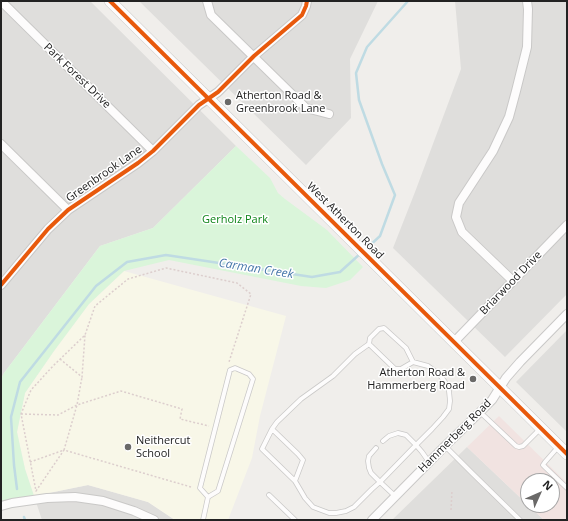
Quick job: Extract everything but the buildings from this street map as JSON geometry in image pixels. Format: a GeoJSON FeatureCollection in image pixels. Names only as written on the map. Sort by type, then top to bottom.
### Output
{"type":"FeatureCollection","features":[{"type":"Feature","properties":{"kind":"street","name":"Park Forest Drive"},"geometry":{"type":"LineString","coordinates":[[1,1],[153,151]]}},
{"type":"Feature","properties":{"kind":"street","name":"West Atherton Road"},"geometry":{"type":"LineString","coordinates":[[110,1],[563,450]]}},
{"type":"Feature","properties":{"kind":"street"},"geometry":{"type":"LineString","coordinates":[[207,1],[212,15],[306,108],[329,114]]}},
{"type":"Feature","properties":{"kind":"street","name":"Greenbrook Lane"},"geometry":{"type":"LineString","coordinates":[[1,285],[48,229],[68,210],[138,163],[153,151],[199,105],[218,92],[254,56],[302,15],[307,1]]}},
{"type":"Feature","properties":{"kind":"street"},"geometry":{"type":"LineString","coordinates":[[513,281],[462,232],[456,217],[459,203],[493,150],[509,117],[527,48],[527,1]]}},
{"type":"Feature","properties":{"kind":"street"},"geometry":{"type":"LineString","coordinates":[[2,148],[68,210]]}},
{"type":"Feature","properties":{"kind":"street","name":"Briarwood Drive"},"geometry":{"type":"LineString","coordinates":[[454,342],[567,225]]}},
{"type":"Feature","properties":{"kind":"street","name":"Hammerberg Road"},"geometry":{"type":"LineString","coordinates":[[372,520],[492,400],[506,378],[567,314]]}},
{"type":"Feature","properties":{"kind":"street"},"geometry":{"type":"LineString","coordinates":[[1,506],[47,498],[75,497],[103,501],[134,510],[154,520]]}},
{"type":"Feature","properties":{"kind":"lane"},"geometry":{"type":"LineString","coordinates":[[369,344],[395,369],[401,369],[413,362],[428,366],[439,374],[449,391],[449,409],[416,445],[354,507],[346,512],[328,513],[313,507],[305,498],[295,481],[262,449],[272,429],[300,399],[333,376],[355,354],[369,344],[370,338],[379,329],[384,328],[406,348],[413,362]]}},
{"type":"Feature","properties":{"kind":"lane"},"geometry":{"type":"LineString","coordinates":[[203,520],[208,497],[218,491],[253,379],[249,374],[235,368],[230,370],[200,488],[208,497]]}},
{"type":"Feature","properties":{"kind":"lane"},"geometry":{"type":"LineString","coordinates":[[480,412],[519,448],[523,446],[541,428]]}},
{"type":"Feature","properties":{"kind":"lane"},"geometry":{"type":"LineString","coordinates":[[272,429],[303,460],[295,481]]}},
{"type":"Feature","properties":{"kind":"lane"},"geometry":{"type":"LineString","coordinates":[[383,441],[398,433],[406,435],[429,462]]}},
{"type":"Feature","properties":{"kind":"lane"},"geometry":{"type":"LineString","coordinates":[[445,446],[520,520]]}},
{"type":"Feature","properties":{"kind":"lane"},"geometry":{"type":"LineString","coordinates":[[376,448],[369,456],[369,468],[371,473],[395,497]]}},
{"type":"Feature","properties":{"kind":"lane"},"geometry":{"type":"LineString","coordinates":[[563,450],[544,462],[543,465],[567,488]]}},
{"type":"Feature","properties":{"kind":"lane"},"geometry":{"type":"LineString","coordinates":[[269,495],[294,520]]}},
{"type":"Feature","properties":{"kind":"path"},"geometry":{"type":"LineString","coordinates":[[85,335],[31,390],[21,414],[36,491],[64,450],[77,405],[82,376],[85,335],[95,306],[128,279],[166,268],[237,284],[250,294],[228,362]]}},
{"type":"Feature","properties":{"kind":"path"},"geometry":{"type":"LineString","coordinates":[[60,359],[82,376]]}},
{"type":"Feature","properties":{"kind":"path"},"geometry":{"type":"LineString","coordinates":[[21,414],[58,415],[77,405],[121,391],[182,409],[180,419],[209,426]]}},
{"type":"Feature","properties":{"kind":"path"},"geometry":{"type":"LineString","coordinates":[[30,462],[64,450],[191,487]]}},
{"type":"Feature","properties":{"kind":"path"},"geometry":{"type":"LineString","coordinates":[[451,510],[452,490]]}},
{"type":"Feature","properties":{"kind":"shaded area"},"geometry":{"type":"Polygon","coordinates":[[[1,1],[90,1],[236,146],[153,228],[100,246],[1,379],[1,1]]]}},
{"type":"Feature","properties":{"kind":"shaded area"},"geometry":{"type":"Polygon","coordinates":[[[139,1],[378,1],[350,59],[351,118],[306,165],[139,1]]]}},
{"type":"Feature","properties":{"kind":"shaded area"},"geometry":{"type":"Polygon","coordinates":[[[455,1],[567,1],[567,294],[505,357],[393,248],[461,69],[455,1]]]}},
{"type":"Feature","properties":{"kind":"shaded area"},"geometry":{"type":"Polygon","coordinates":[[[124,271],[286,316],[260,416],[252,458],[228,520],[175,520],[148,502],[88,485],[34,496],[25,469],[17,432],[25,393],[89,304],[124,271]]]}},
{"type":"Feature","properties":{"kind":"shaded area"},"geometry":{"type":"Polygon","coordinates":[[[567,330],[567,432],[516,382],[567,330]]]}},
{"type":"Feature","properties":{"kind":"shaded area"},"geometry":{"type":"Polygon","coordinates":[[[499,416],[557,473],[520,473],[520,497],[467,447],[499,416]]]}},
{"type":"Feature","properties":{"kind":"shaded area"},"geometry":{"type":"Polygon","coordinates":[[[467,447],[520,497],[520,513],[537,513],[544,520],[392,520],[467,447]]]}},
{"type":"Feature","properties":{"kind":"shaded area"},"geometry":{"type":"Polygon","coordinates":[[[560,476],[567,483],[567,520],[544,520],[537,513],[560,513],[560,476]]]}},
{"type":"Feature","properties":{"kind":"shaded area"},"geometry":{"type":"Polygon","coordinates":[[[88,485],[148,502],[175,520],[42,520],[34,496],[88,485]]]}},
{"type":"Feature","properties":{"kind":"green space","name":"Gerholz Park"},"geometry":{"type":"Polygon","coordinates":[[[236,146],[270,178],[278,193],[327,230],[363,267],[350,280],[326,288],[301,286],[169,260],[124,271],[89,304],[25,393],[17,432],[25,469],[34,496],[2,503],[1,379],[4,373],[100,246],[153,228],[236,146]]]}},
{"type":"Feature","properties":{"kind":"waterway","name":"Carman Creek"},"geometry":{"type":"LineString","coordinates":[[365,250],[380,236],[395,195],[359,100],[356,73],[367,47],[408,1]]}},
{"type":"Feature","properties":{"kind":"waterway","name":"Carman Creek"},"geometry":{"type":"LineString","coordinates":[[17,489],[11,417],[20,382],[96,286],[127,262],[166,255],[312,277],[340,272],[361,253]]}},
{"type":"Feature","properties":{"kind":"cycle path"},"geometry":{"type":"LineString","coordinates":[[110,1],[567,454]]}},
{"type":"Feature","properties":{"kind":"cycle path"},"geometry":{"type":"LineString","coordinates":[[1,285],[48,229],[68,210],[138,163],[153,151],[199,105],[218,92],[254,56],[302,15],[307,1]]}},
{"type":"Feature","properties":{"kind":"place","name":"Atherton Road & Greenbrook Lane"},"geometry":{"type":"Point","coordinates":[228,102]}},
{"type":"Feature","properties":{"kind":"place","name":"Atherton Road & Hammerberg Road"},"geometry":{"type":"Point","coordinates":[473,379]}},
{"type":"Feature","properties":{"kind":"place","name":"Neithercut School"},"geometry":{"type":"Point","coordinates":[128,447]}}]}
